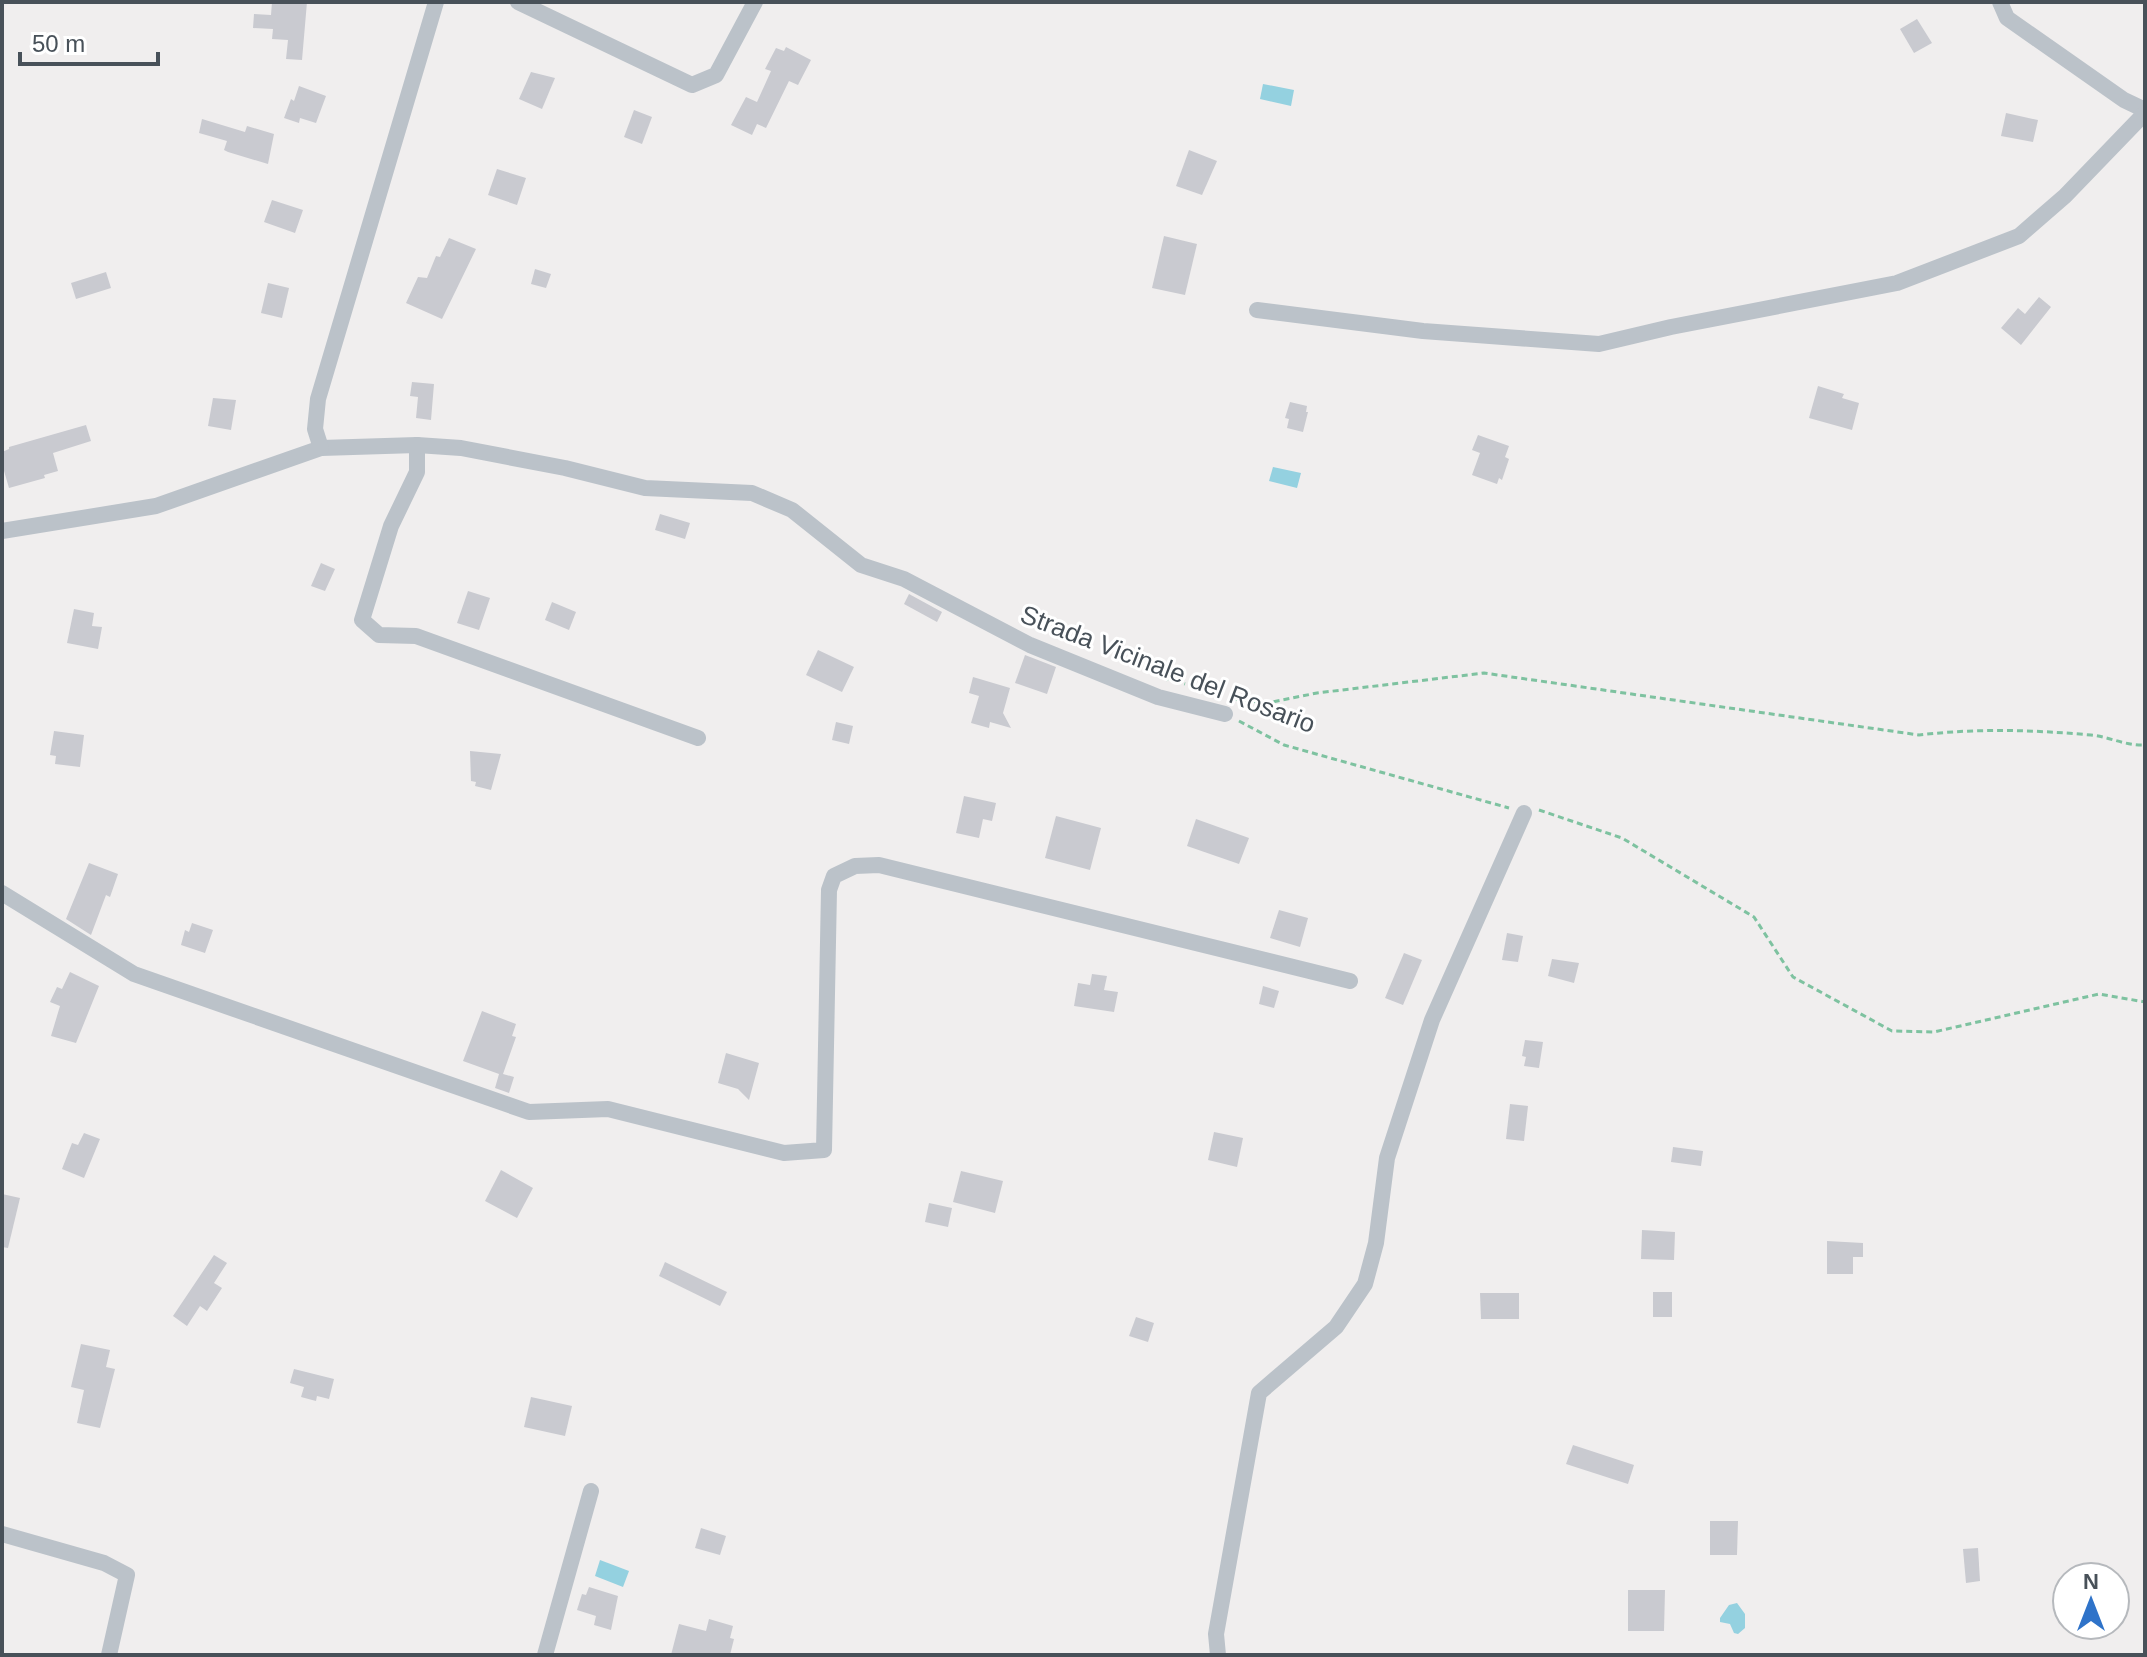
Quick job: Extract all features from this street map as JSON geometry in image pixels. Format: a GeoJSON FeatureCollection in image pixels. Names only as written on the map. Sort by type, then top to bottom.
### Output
{"type":"FeatureCollection","features":[{"type":"Feature","properties":{"kind":"street"},"geometry":{"type":"LineString","coordinates":[[321,448],[315,429],[318,399],[436,2]]}},
{"type":"Feature","properties":{"kind":"street"},"geometry":{"type":"LineString","coordinates":[[518,2],[692,85],[716,75],[755,2]]}},
{"type":"Feature","properties":{"kind":"street"},"geometry":{"type":"LineString","coordinates":[[1257,310],[1423,331],[1599,344],[1897,283],[2019,236],[2065,196],[2145,112],[2007,18],[2000,2]]}},
{"type":"Feature","properties":{"kind":"street"},"geometry":{"type":"LineString","coordinates":[[417,445],[417,472],[391,526],[362,620],[379,635],[416,636],[698,738]]}},
{"type":"Feature","properties":{"kind":"street","name":"Strada Vicinale del Rosario"},"geometry":{"type":"LineString","coordinates":[[2,531],[156,506],[321,448],[417,445],[461,448],[565,468],[645,488],[752,493],[792,510],[861,565],[904,579],[1030,645],[1158,697],[1228,706]]}},
{"type":"Feature","properties":{"kind":"street"},"geometry":{"type":"LineString","coordinates":[[1218,1655],[1216,1634],[1259,1393],[1336,1327],[1365,1284],[1376,1243],[1387,1158],[1432,1020],[1524,813]]}},
{"type":"Feature","properties":{"kind":"street"},"geometry":{"type":"LineString","coordinates":[[2,893],[134,974],[529,1112],[608,1109],[784,1153],[824,1150],[829,890],[834,876],[855,866],[879,865],[1350,981]]}},
{"type":"Feature","properties":{"kind":"street"},"geometry":{"type":"LineString","coordinates":[[545,1655],[591,1491]]}},
{"type":"Feature","properties":{"kind":"street"},"geometry":{"type":"LineString","coordinates":[[2,1534],[104,1563],[127,1575],[109,1655]]}},
{"type":"Feature","properties":{"kind":"path"},"geometry":{"type":"LineString","coordinates":[[1228,706],[1484,673],[1919,735],[1971,728],[2031,730],[2106,736],[2131,746],[2145,745]]}},
{"type":"Feature","properties":{"kind":"path"},"geometry":{"type":"LineString","coordinates":[[1139,689],[1169,678],[1194,688]]}},
{"type":"Feature","properties":{"kind":"path","name":"Strada Vicinale del Rosario"},"geometry":{"type":"LineString","coordinates":[[1228,706],[1284,745],[1473,796],[1524,813],[1537,810],[1622,838],[1754,917],[1793,977],[1892,1031],[1934,1032],[2099,994],[2145,1002]]}},
{"type":"Feature","properties":{"kind":"water"},"geometry":{"type":"Polygon","coordinates":[[[1263,84],[1294,90],[1291,106],[1260,99],[1263,84]]]}},
{"type":"Feature","properties":{"kind":"water"},"geometry":{"type":"Polygon","coordinates":[[[1273,467],[1301,473],[1297,488],[1269,481],[1273,467]]]}},
{"type":"Feature","properties":{"kind":"water"},"geometry":{"type":"Polygon","coordinates":[[[600,1560],[629,1571],[623,1587],[595,1576],[600,1560]]]}},
{"type":"Feature","properties":{"kind":"water"},"geometry":{"type":"Polygon","coordinates":[[[1737,1603],[1745,1614],[1745,1628],[1738,1634],[1734,1633],[1730,1624],[1720,1622],[1729,1605],[1737,1603]]]}},
{"type":"Feature","properties":{"kind":"building"},"geometry":{"type":"Polygon","coordinates":[[[272,2],[307,2],[302,60],[286,59],[288,40],[272,39],[273,29],[253,28],[254,14],[271,15],[272,2]]]}},
{"type":"Feature","properties":{"kind":"building"},"geometry":{"type":"Polygon","coordinates":[[[1917,19],[1932,43],[1914,53],[1900,29],[1917,19]]]}},
{"type":"Feature","properties":{"kind":"building"},"geometry":{"type":"Polygon","coordinates":[[[786,47],[811,60],[798,85],[789,81],[766,128],[757,124],[752,135],[731,125],[746,97],[757,102],[771,71],[765,69],[776,48],[784,51],[786,47]]]}},
{"type":"Feature","properties":{"kind":"building"},"geometry":{"type":"Polygon","coordinates":[[[531,72],[555,78],[542,109],[519,99],[531,72]]]}},
{"type":"Feature","properties":{"kind":"building"},"geometry":{"type":"Polygon","coordinates":[[[299,86],[326,96],[316,123],[300,118],[299,123],[284,118],[299,86]]]}},
{"type":"Feature","properties":{"kind":"building"},"geometry":{"type":"Polygon","coordinates":[[[634,110],[652,117],[642,144],[624,137],[634,110]]]}},
{"type":"Feature","properties":{"kind":"building"},"geometry":{"type":"Polygon","coordinates":[[[2006,113],[2038,120],[2033,142],[2001,136],[2006,113]]]}},
{"type":"Feature","properties":{"kind":"building"},"geometry":{"type":"Polygon","coordinates":[[[202,119],[245,132],[247,126],[274,134],[268,164],[228,152],[224,150],[227,141],[199,133],[202,119]]]}},
{"type":"Feature","properties":{"kind":"building"},"geometry":{"type":"Polygon","coordinates":[[[1189,150],[1217,161],[1202,195],[1176,186],[1189,150]]]}},
{"type":"Feature","properties":{"kind":"building"},"geometry":{"type":"Polygon","coordinates":[[[497,169],[526,178],[517,205],[488,195],[497,169]]]}},
{"type":"Feature","properties":{"kind":"building"},"geometry":{"type":"Polygon","coordinates":[[[272,200],[303,210],[295,233],[264,222],[272,200]]]}},
{"type":"Feature","properties":{"kind":"building"},"geometry":{"type":"Polygon","coordinates":[[[1164,236],[1197,244],[1185,295],[1152,288],[1164,236]]]}},
{"type":"Feature","properties":{"kind":"building"},"geometry":{"type":"Polygon","coordinates":[[[449,238],[476,249],[442,319],[406,303],[418,277],[427,278],[436,256],[440,257],[449,238]]]}},
{"type":"Feature","properties":{"kind":"building"},"geometry":{"type":"Polygon","coordinates":[[[535,269],[551,274],[546,288],[531,284],[535,269]]]}},
{"type":"Feature","properties":{"kind":"building"},"geometry":{"type":"Polygon","coordinates":[[[106,272],[111,288],[76,299],[71,283],[106,272]]]}},
{"type":"Feature","properties":{"kind":"building"},"geometry":{"type":"Polygon","coordinates":[[[268,283],[289,288],[282,318],[261,313],[268,283]]]}},
{"type":"Feature","properties":{"kind":"building"},"geometry":{"type":"Polygon","coordinates":[[[2039,297],[2051,307],[2021,345],[2001,328],[2018,308],[2025,314],[2039,297]]]}},
{"type":"Feature","properties":{"kind":"building"},"geometry":{"type":"Polygon","coordinates":[[[412,382],[434,384],[431,420],[416,418],[418,397],[410,396],[412,382]]]}},
{"type":"Feature","properties":{"kind":"building"},"geometry":{"type":"Polygon","coordinates":[[[1818,386],[1844,394],[1842,398],[1859,403],[1852,430],[1809,418],[1818,386]]]}},
{"type":"Feature","properties":{"kind":"building"},"geometry":{"type":"Polygon","coordinates":[[[213,398],[236,400],[231,430],[208,426],[213,398]]]}},
{"type":"Feature","properties":{"kind":"building"},"geometry":{"type":"Polygon","coordinates":[[[1290,402],[1307,406],[1303,432],[1287,428],[1289,419],[1285,418],[1290,402]]]}},
{"type":"Feature","properties":{"kind":"building"},"geometry":{"type":"Polygon","coordinates":[[[86,425],[91,441],[53,453],[58,471],[9,488],[2,452],[9,447],[86,425]]]}},
{"type":"Feature","properties":{"kind":"building"},"geometry":{"type":"Polygon","coordinates":[[[1478,435],[1509,446],[1505,457],[1509,459],[1502,480],[1499,478],[1497,484],[1472,475],[1480,453],[1472,450],[1478,435]]]}},
{"type":"Feature","properties":{"kind":"building"},"geometry":{"type":"Polygon","coordinates":[[[660,514],[690,523],[685,539],[655,530],[660,514]]]}},
{"type":"Feature","properties":{"kind":"building"},"geometry":{"type":"Polygon","coordinates":[[[321,563],[335,569],[325,591],[311,586],[321,563]]]}},
{"type":"Feature","properties":{"kind":"building"},"geometry":{"type":"Polygon","coordinates":[[[468,591],[490,598],[479,630],[457,623],[468,591]]]}},
{"type":"Feature","properties":{"kind":"building"},"geometry":{"type":"Polygon","coordinates":[[[909,594],[942,612],[937,622],[904,604],[909,594]]]}},
{"type":"Feature","properties":{"kind":"building"},"geometry":{"type":"Polygon","coordinates":[[[552,602],[576,612],[569,630],[545,620],[552,602]]]}},
{"type":"Feature","properties":{"kind":"building"},"geometry":{"type":"Polygon","coordinates":[[[74,609],[94,613],[92,626],[102,627],[98,649],[67,643],[74,609]]]}},
{"type":"Feature","properties":{"kind":"building"},"geometry":{"type":"Polygon","coordinates":[[[818,650],[854,667],[842,692],[806,675],[818,650]]]}},
{"type":"Feature","properties":{"kind":"building"},"geometry":{"type":"Polygon","coordinates":[[[1025,655],[1056,667],[1047,694],[1015,683],[1025,655]]]}},
{"type":"Feature","properties":{"kind":"building"},"geometry":{"type":"Polygon","coordinates":[[[973,677],[1010,688],[1003,713],[1011,728],[990,722],[989,728],[971,723],[979,696],[969,693],[973,677]]]}},
{"type":"Feature","properties":{"kind":"building"},"geometry":{"type":"Polygon","coordinates":[[[836,722],[853,726],[849,744],[832,740],[836,722]]]}},
{"type":"Feature","properties":{"kind":"building"},"geometry":{"type":"Polygon","coordinates":[[[54,731],[84,735],[80,767],[55,764],[56,756],[50,755],[54,731]]]}},
{"type":"Feature","properties":{"kind":"building"},"geometry":{"type":"Polygon","coordinates":[[[470,751],[501,754],[491,790],[475,786],[476,782],[471,781],[470,751]]]}},
{"type":"Feature","properties":{"kind":"building"},"geometry":{"type":"Polygon","coordinates":[[[964,796],[996,803],[992,821],[983,819],[979,838],[956,833],[964,796]]]}},
{"type":"Feature","properties":{"kind":"building"},"geometry":{"type":"Polygon","coordinates":[[[1056,816],[1101,828],[1090,870],[1045,858],[1056,816]]]}},
{"type":"Feature","properties":{"kind":"building"},"geometry":{"type":"Polygon","coordinates":[[[1196,819],[1249,838],[1239,864],[1187,846],[1196,819]]]}},
{"type":"Feature","properties":{"kind":"building"},"geometry":{"type":"Polygon","coordinates":[[[89,863],[118,874],[110,897],[106,895],[91,935],[66,919],[89,863]]]}},
{"type":"Feature","properties":{"kind":"building"},"geometry":{"type":"Polygon","coordinates":[[[1279,910],[1308,918],[1300,947],[1270,938],[1279,910]]]}},
{"type":"Feature","properties":{"kind":"building"},"geometry":{"type":"Polygon","coordinates":[[[192,923],[213,930],[205,953],[181,945],[185,930],[189,932],[192,923]]]}},
{"type":"Feature","properties":{"kind":"building"},"geometry":{"type":"Polygon","coordinates":[[[1507,933],[1523,936],[1518,962],[1502,960],[1507,933]]]}},
{"type":"Feature","properties":{"kind":"building"},"geometry":{"type":"Polygon","coordinates":[[[1404,953],[1422,960],[1403,1005],[1385,998],[1404,953]]]}},
{"type":"Feature","properties":{"kind":"building"},"geometry":{"type":"Polygon","coordinates":[[[1552,959],[1579,963],[1574,983],[1548,976],[1552,959]]]}},
{"type":"Feature","properties":{"kind":"building"},"geometry":{"type":"Polygon","coordinates":[[[70,972],[99,986],[76,1043],[51,1036],[60,1006],[50,1002],[57,987],[62,989],[70,972]]]}},
{"type":"Feature","properties":{"kind":"building"},"geometry":{"type":"Polygon","coordinates":[[[1092,974],[1107,976],[1104,990],[1118,992],[1114,1012],[1074,1006],[1078,983],[1090,985],[1092,974]]]}},
{"type":"Feature","properties":{"kind":"building"},"geometry":{"type":"Polygon","coordinates":[[[1263,986],[1279,991],[1274,1008],[1259,1004],[1263,986]]]}},
{"type":"Feature","properties":{"kind":"building"},"geometry":{"type":"Polygon","coordinates":[[[482,1011],[516,1024],[512,1036],[516,1037],[503,1074],[514,1077],[509,1093],[495,1088],[499,1074],[463,1061],[482,1011]]]}},
{"type":"Feature","properties":{"kind":"building"},"geometry":{"type":"Polygon","coordinates":[[[1525,1040],[1543,1042],[1539,1068],[1524,1066],[1525,1040]]]}},
{"type":"Feature","properties":{"kind":"building"},"geometry":{"type":"Polygon","coordinates":[[[726,1053],[759,1063],[749,1100],[738,1089],[718,1083],[726,1053]]]}},
{"type":"Feature","properties":{"kind":"building"},"geometry":{"type":"Polygon","coordinates":[[[1510,1104],[1528,1106],[1524,1141],[1506,1139],[1510,1104]]]}},
{"type":"Feature","properties":{"kind":"building"},"geometry":{"type":"Polygon","coordinates":[[[1214,1132],[1243,1138],[1237,1167],[1208,1160],[1214,1132]]]}},
{"type":"Feature","properties":{"kind":"building"},"geometry":{"type":"Polygon","coordinates":[[[84,1133],[100,1139],[84,1178],[62,1169],[72,1143],[78,1145],[84,1133]]]}},
{"type":"Feature","properties":{"kind":"building"},"geometry":{"type":"Polygon","coordinates":[[[1673,1147],[1703,1151],[1701,1166],[1671,1162],[1673,1147]]]}},
{"type":"Feature","properties":{"kind":"building"},"geometry":{"type":"Polygon","coordinates":[[[501,1170],[533,1188],[517,1218],[485,1201],[501,1170]]]}},
{"type":"Feature","properties":{"kind":"building"},"geometry":{"type":"Polygon","coordinates":[[[961,1171],[1003,1181],[995,1213],[953,1202],[961,1171]]]}},
{"type":"Feature","properties":{"kind":"building"},"geometry":{"type":"Polygon","coordinates":[[[2,1194],[20,1198],[8,1248],[2,1247],[2,1194]]]}},
{"type":"Feature","properties":{"kind":"building"},"geometry":{"type":"Polygon","coordinates":[[[929,1203],[952,1208],[948,1227],[925,1222],[929,1203]]]}},
{"type":"Feature","properties":{"kind":"building"},"geometry":{"type":"Polygon","coordinates":[[[1642,1230],[1675,1232],[1674,1260],[1641,1259],[1642,1230]]]}},
{"type":"Feature","properties":{"kind":"building"},"geometry":{"type":"Polygon","coordinates":[[[1827,1241],[1863,1243],[1863,1257],[1853,1257],[1853,1274],[1827,1274],[1827,1241]]]}},
{"type":"Feature","properties":{"kind":"building"},"geometry":{"type":"Polygon","coordinates":[[[214,1255],[227,1263],[214,1283],[222,1288],[207,1311],[200,1306],[187,1326],[173,1316],[214,1255]]]}},
{"type":"Feature","properties":{"kind":"building"},"geometry":{"type":"Polygon","coordinates":[[[665,1262],[727,1292],[720,1306],[659,1276],[665,1262]]]}},
{"type":"Feature","properties":{"kind":"building"},"geometry":{"type":"Polygon","coordinates":[[[1653,1292],[1672,1292],[1672,1317],[1653,1317],[1653,1292]]]}},
{"type":"Feature","properties":{"kind":"building"},"geometry":{"type":"Polygon","coordinates":[[[1480,1293],[1519,1293],[1519,1319],[1481,1319],[1480,1293]]]}},
{"type":"Feature","properties":{"kind":"building"},"geometry":{"type":"Polygon","coordinates":[[[1136,1317],[1154,1323],[1148,1342],[1129,1336],[1136,1317]]]}},
{"type":"Feature","properties":{"kind":"building"},"geometry":{"type":"Polygon","coordinates":[[[81,1344],[110,1350],[106,1367],[115,1369],[100,1428],[77,1423],[84,1390],[71,1387],[81,1344]]]}},
{"type":"Feature","properties":{"kind":"building"},"geometry":{"type":"Polygon","coordinates":[[[294,1369],[334,1379],[329,1399],[317,1396],[316,1401],[301,1397],[304,1387],[290,1383],[294,1369]]]}},
{"type":"Feature","properties":{"kind":"building"},"geometry":{"type":"Polygon","coordinates":[[[531,1397],[572,1406],[565,1436],[524,1427],[531,1397]]]}},
{"type":"Feature","properties":{"kind":"building"},"geometry":{"type":"Polygon","coordinates":[[[1573,1445],[1634,1465],[1628,1484],[1566,1464],[1573,1445]]]}},
{"type":"Feature","properties":{"kind":"building"},"geometry":{"type":"Polygon","coordinates":[[[1710,1521],[1738,1521],[1737,1555],[1710,1555],[1710,1521]]]}},
{"type":"Feature","properties":{"kind":"building"},"geometry":{"type":"Polygon","coordinates":[[[701,1528],[726,1536],[720,1555],[695,1548],[701,1528]]]}},
{"type":"Feature","properties":{"kind":"building"},"geometry":{"type":"Polygon","coordinates":[[[1978,1548],[1980,1581],[1966,1583],[1963,1549],[1978,1548]]]}},
{"type":"Feature","properties":{"kind":"building"},"geometry":{"type":"Polygon","coordinates":[[[589,1587],[618,1596],[611,1630],[594,1625],[596,1616],[577,1610],[582,1594],[586,1595],[589,1587]]]}},
{"type":"Feature","properties":{"kind":"building"},"geometry":{"type":"Polygon","coordinates":[[[1628,1590],[1665,1590],[1664,1631],[1628,1631],[1628,1590]]]}},
{"type":"Feature","properties":{"kind":"building"},"geometry":{"type":"Polygon","coordinates":[[[709,1619],[733,1626],[730,1655],[671,1655],[679,1624],[706,1631],[709,1619]]]}}]}
